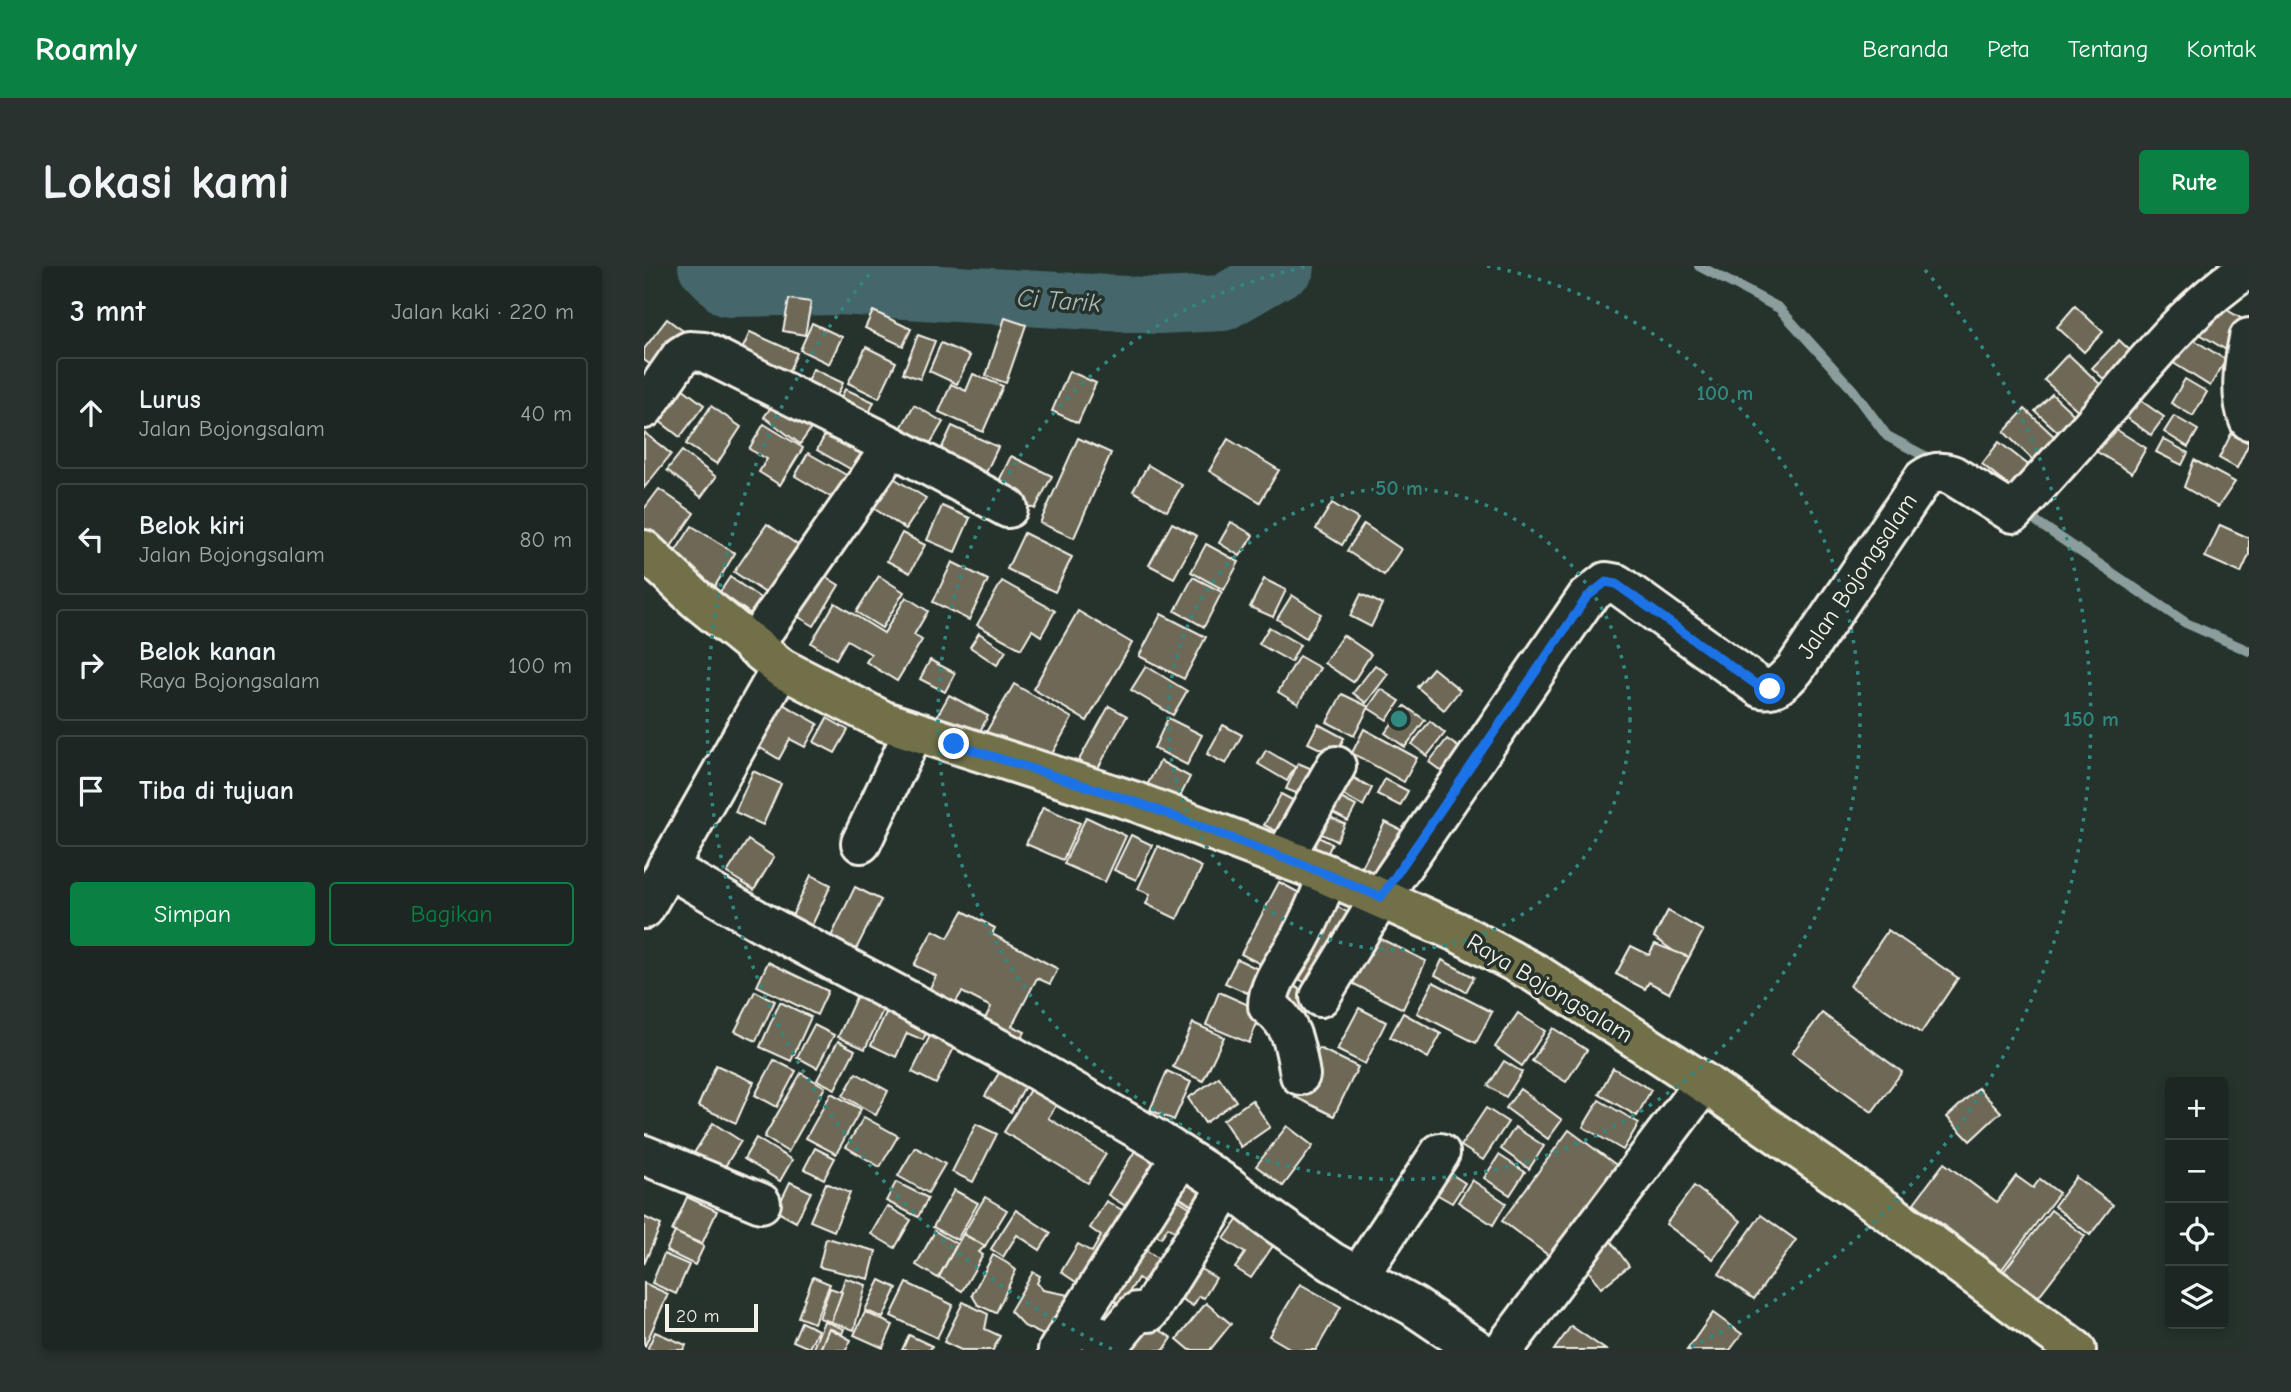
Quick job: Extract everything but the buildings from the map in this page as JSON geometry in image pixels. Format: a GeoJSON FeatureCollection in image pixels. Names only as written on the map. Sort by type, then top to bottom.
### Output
{"type":"FeatureCollection","features":[{"type":"Feature","properties":{"kind":"main road","name":"Raya Bojongsalam"},"geometry":{"type":"LineString","coordinates":[[644,550],[696,599],[767,657],[884,721],[1136,802],[1328,875],[1457,932],[1535,973],[1704,1083],[1883,1208],[2076,1350]]}},
{"type":"Feature","properties":{"kind":"street","name":"Jalan Bojongsalam"},"geometry":{"type":"LineString","coordinates":[[1381,897],[1587,597],[1606,582],[1616,584],[1761,688],[1770,689],[1782,683],[1796,669],[1923,479],[1932,473],[1942,472],[2020,505],[2173,331],[2224,284],[2249,268]]}},
{"type":"Feature","properties":{"kind":"street"},"geometry":{"type":"LineString","coordinates":[[2249,338],[2244,366],[2249,420]]}},
{"type":"Feature","properties":{"kind":"street"},"geometry":{"type":"LineString","coordinates":[[644,409],[681,356],[689,351],[704,352],[1008,508]]}},
{"type":"Feature","properties":{"kind":"street"},"geometry":{"type":"LineString","coordinates":[[644,909],[667,867],[767,657],[891,446]]}},
{"type":"Feature","properties":{"kind":"street"},"geometry":{"type":"LineString","coordinates":[[862,843],[914,731]]}},
{"type":"Feature","properties":{"kind":"street"},"geometry":{"type":"LineString","coordinates":[[1284,858],[1336,766]]}},
{"type":"Feature","properties":{"kind":"street"},"geometry":{"type":"LineString","coordinates":[[667,867],[761,922],[1012,1056],[1157,1140],[1228,1186],[1297,1238],[1358,1277],[1413,1306],[1478,1350]]}},
{"type":"Feature","properties":{"kind":"street"},"geometry":{"type":"LineString","coordinates":[[1300,1075],[1290,1032],[1279,1014],[1268,1006],[1268,1000],[1277,978],[1301,937],[1328,875]]}},
{"type":"Feature","properties":{"kind":"street"},"geometry":{"type":"LineString","coordinates":[[1320,997],[1381,897]]}},
{"type":"Feature","properties":{"kind":"street"},"geometry":{"type":"LineString","coordinates":[[1503,1350],[1704,1083]]}},
{"type":"Feature","properties":{"kind":"street"},"geometry":{"type":"LineString","coordinates":[[1358,1277],[1440,1153]]}},
{"type":"Feature","properties":{"kind":"street"},"geometry":{"type":"LineString","coordinates":[[644,1155],[761,1203]]}},
{"type":"Feature","properties":{"kind":"street"},"geometry":{"type":"LineString","coordinates":[[1181,1157],[1067,1335],[1105,1342],[1117,1336],[1138,1312],[1149,1312],[1228,1186]]}},
{"type":"Feature","properties":{"kind":"waterway","name":"Ci Tarik"},"geometry":{"type":"LineString","coordinates":[[706,266],[728,289],[839,287],[1159,306],[1223,303],[1287,266]]}},
{"type":"Feature","properties":{"kind":"waterway"},"geometry":{"type":"LineString","coordinates":[[1699,266],[1779,308],[1853,390],[1887,436],[1934,461]]}},
{"type":"Feature","properties":{"kind":"waterway"},"geometry":{"type":"LineString","coordinates":[[2022,512],[2186,623],[2249,651]]}},
{"type":"Feature","properties":{"kind":"route"},"geometry":{"type":"LineString","coordinates":[[954,744],[1136,802],[1381,897],[1587,597],[1606,582],[1616,584],[1761,688],[1770,689]]}}]}
